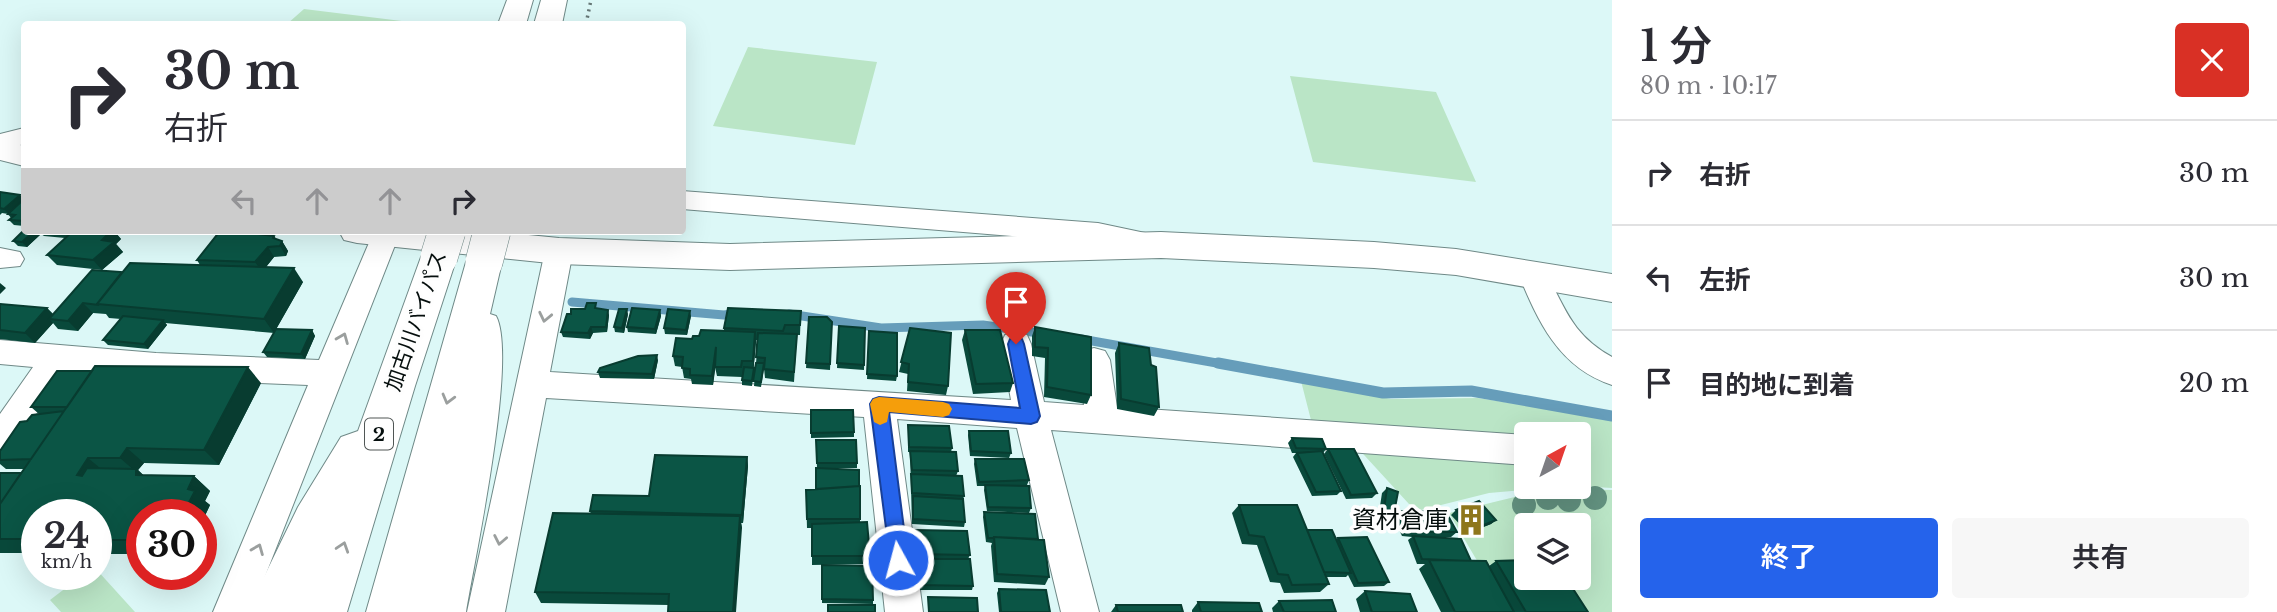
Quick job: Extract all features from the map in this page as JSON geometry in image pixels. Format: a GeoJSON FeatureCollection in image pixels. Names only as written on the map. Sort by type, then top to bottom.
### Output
{"type":"FeatureCollection","features":[{"type":"Feature","properties":{"kind":"main road"},"geometry":{"type":"LineString","coordinates":[[513,21],[520,0]]}},
{"type":"Feature","properties":{"kind":"main road"},"geometry":{"type":"LineString","coordinates":[[549,21],[554,0]]}},
{"type":"Feature","properties":{"kind":"main road"},"geometry":{"type":"LineString","coordinates":[[0,150],[21,155]]}},
{"type":"Feature","properties":{"kind":"main road"},"geometry":{"type":"LineString","coordinates":[[392,235],[559,251],[730,257],[1161,245],[1374,255],[1456,262],[1612,288]]}},
{"type":"Feature","properties":{"kind":"main road","name":"加古川バイパス"},"geometry":{"type":"LineString","coordinates":[[322,612],[446,235]]}},
{"type":"Feature","properties":{"kind":"main road"},"geometry":{"type":"LineString","coordinates":[[391,612],[488,247]]}},
{"type":"Feature","properties":{"kind":"main road"},"geometry":{"type":"LineString","coordinates":[[441,612],[480,396],[488,247]]}},
{"type":"Feature","properties":{"kind":"main road"},"geometry":{"type":"LineString","coordinates":[[272,612],[315,522],[394,386]]}},
{"type":"Feature","properties":{"kind":"street"},"geometry":{"type":"LineString","coordinates":[[0,142],[21,137]]}},
{"type":"Feature","properties":{"kind":"street"},"geometry":{"type":"LineString","coordinates":[[686,200],[1098,233],[1161,245]]}},
{"type":"Feature","properties":{"kind":"street"},"geometry":{"type":"LineString","coordinates":[[232,612],[328,373],[370,235]]}},
{"type":"Feature","properties":{"kind":"street"},"geometry":{"type":"LineString","coordinates":[[486,612],[559,251]]}},
{"type":"Feature","properties":{"kind":"street"},"geometry":{"type":"LineString","coordinates":[[1532,273],[1558,331],[1580,354],[1612,372]]}},
{"type":"Feature","properties":{"kind":"street"},"geometry":{"type":"LineString","coordinates":[[1016,344],[1031,416],[1080,612]]}},
{"type":"Feature","properties":{"kind":"street"},"geometry":{"type":"LineString","coordinates":[[0,352],[169,367],[328,373]]}},
{"type":"Feature","properties":{"kind":"street"},"geometry":{"type":"LineString","coordinates":[[0,441],[56,359]]}},
{"type":"Feature","properties":{"kind":"street"},"geometry":{"type":"LineString","coordinates":[[1094,360],[1102,421]]}},
{"type":"Feature","properties":{"kind":"street"},"geometry":{"type":"LineString","coordinates":[[531,384],[879,404],[1514,449]]}},
{"type":"Feature","properties":{"kind":"street"},"geometry":{"type":"LineString","coordinates":[[879,404],[904,612]]}},
{"type":"Feature","properties":{"kind":"path"},"geometry":{"type":"LineString","coordinates":[[587,21],[591,0]]}},
{"type":"Feature","properties":{"kind":"green space"},"geometry":{"type":"Polygon","coordinates":[[[304,9],[402,21],[290,21],[304,9]]]}},
{"type":"Feature","properties":{"kind":"green space"},"geometry":{"type":"Polygon","coordinates":[[[748,47],[877,62],[855,145],[713,126],[748,47]]]}},
{"type":"Feature","properties":{"kind":"green space"},"geometry":{"type":"Polygon","coordinates":[[[1290,76],[1436,92],[1476,182],[1313,162],[1290,76]]]}},
{"type":"Feature","properties":{"kind":"green space"},"geometry":{"type":"Polygon","coordinates":[[[1301,381],[1391,399],[1478,398],[1612,419],[1612,488],[1591,487],[1591,422],[1514,422],[1514,491],[1489,493],[1421,510],[1409,504],[1354,444],[1312,424],[1301,381]]]}},
{"type":"Feature","properties":{"kind":"green space"},"geometry":{"type":"Polygon","coordinates":[[[1591,490],[1612,490],[1612,612],[1581,612],[1567,590],[1591,590],[1591,513],[1514,513],[1514,566],[1479,564],[1449,513],[1514,497],[1591,499],[1591,490]]]}},
{"type":"Feature","properties":{"kind":"green space"},"geometry":{"type":"Polygon","coordinates":[[[112,587],[135,612],[61,612],[50,600],[63,590],[112,590],[112,587]]]}},
{"type":"Feature","properties":{"kind":"building"},"geometry":{"type":"Polygon","coordinates":[[[0,192],[20,195],[4,209],[0,208],[0,192]]]}},
{"type":"Feature","properties":{"kind":"building"},"geometry":{"type":"Polygon","coordinates":[[[21,202],[21,221],[9,220],[15,215],[8,214],[21,202]]]}},
{"type":"Feature","properties":{"kind":"building"},"geometry":{"type":"Polygon","coordinates":[[[21,233],[30,235],[22,242],[13,241],[21,233]]]}},
{"type":"Feature","properties":{"kind":"building"},"geometry":{"type":"Polygon","coordinates":[[[69,235],[107,235],[102,240],[114,242],[93,260],[47,255],[69,235]]]}},
{"type":"Feature","properties":{"kind":"building"},"geometry":{"type":"Polygon","coordinates":[[[217,235],[266,235],[282,241],[280,246],[268,247],[255,262],[197,260],[217,235]]]}},
{"type":"Feature","properties":{"kind":"building"},"geometry":{"type":"Polygon","coordinates":[[[130,263],[294,268],[264,319],[97,304],[130,263]]]}},
{"type":"Feature","properties":{"kind":"building"},"geometry":{"type":"Polygon","coordinates":[[[92,270],[122,272],[97,304],[99,305],[83,303],[68,321],[49,319],[92,270]]]}},
{"type":"Feature","properties":{"kind":"building"},"geometry":{"type":"Polygon","coordinates":[[[587,303],[596,303],[595,308],[608,310],[606,327],[591,327],[588,333],[561,332],[571,309],[585,309],[587,303]]]}},
{"type":"Feature","properties":{"kind":"building"},"geometry":{"type":"Polygon","coordinates":[[[0,304],[47,308],[25,333],[0,330],[0,304]]]}},
{"type":"Feature","properties":{"kind":"building"},"geometry":{"type":"Polygon","coordinates":[[[632,308],[660,310],[655,329],[627,327],[632,308]]]}},
{"type":"Feature","properties":{"kind":"building"},"geometry":{"type":"Polygon","coordinates":[[[728,308],[801,311],[800,325],[785,325],[783,331],[724,328],[728,308]]]}},
{"type":"Feature","properties":{"kind":"building"},"geometry":{"type":"Polygon","coordinates":[[[619,309],[627,309],[622,328],[614,327],[619,309]]]}},
{"type":"Feature","properties":{"kind":"building"},"geometry":{"type":"Polygon","coordinates":[[[668,309],[690,311],[686,330],[664,328],[668,309]]]}},
{"type":"Feature","properties":{"kind":"building"},"geometry":{"type":"Polygon","coordinates":[[[123,316],[163,320],[144,344],[103,340],[123,316]]]}},
{"type":"Feature","properties":{"kind":"building"},"geometry":{"type":"Polygon","coordinates":[[[809,317],[827,317],[832,322],[830,364],[806,363],[809,317]]]}},
{"type":"Feature","properties":{"kind":"building"},"geometry":{"type":"Polygon","coordinates":[[[839,326],[865,328],[864,365],[837,363],[839,326]]]}},
{"type":"Feature","properties":{"kind":"building"},"geometry":{"type":"Polygon","coordinates":[[[1035,327],[1091,337],[1091,395],[1047,387],[1048,348],[1035,347],[1035,327]]]}},
{"type":"Feature","properties":{"kind":"building"},"geometry":{"type":"Polygon","coordinates":[[[910,328],[951,333],[948,386],[908,382],[909,364],[901,362],[910,328]]]}},
{"type":"Feature","properties":{"kind":"building"},"geometry":{"type":"Polygon","coordinates":[[[276,329],[312,330],[301,354],[263,352],[276,329]]]}},
{"type":"Feature","properties":{"kind":"building"},"geometry":{"type":"Polygon","coordinates":[[[701,330],[755,332],[753,361],[742,361],[741,367],[715,367],[716,347],[712,376],[690,375],[690,369],[682,368],[683,357],[673,356],[676,338],[692,339],[693,336],[699,336],[701,330]]]}},
{"type":"Feature","properties":{"kind":"building"},"geometry":{"type":"Polygon","coordinates":[[[965,330],[1000,330],[1013,383],[976,384],[965,330]]]}},
{"type":"Feature","properties":{"kind":"building"},"geometry":{"type":"Polygon","coordinates":[[[869,331],[897,333],[897,376],[867,374],[869,331]]]}},
{"type":"Feature","properties":{"kind":"building"},"geometry":{"type":"Polygon","coordinates":[[[758,333],[797,334],[794,372],[764,369],[765,358],[756,357],[758,333]]]}},
{"type":"Feature","properties":{"kind":"building"},"geometry":{"type":"Polygon","coordinates":[[[1119,343],[1149,348],[1151,365],[1156,367],[1159,407],[1121,399],[1119,343]]]}},
{"type":"Feature","properties":{"kind":"building"},"geometry":{"type":"Polygon","coordinates":[[[657,355],[652,374],[598,372],[600,368],[638,356],[657,355]]]}},
{"type":"Feature","properties":{"kind":"building"},"geometry":{"type":"Polygon","coordinates":[[[756,363],[764,363],[761,382],[753,381],[756,363]]]}},
{"type":"Feature","properties":{"kind":"building"},"geometry":{"type":"Polygon","coordinates":[[[95,366],[248,367],[204,450],[127,448],[120,458],[88,458],[77,475],[82,476],[87,468],[136,469],[136,475],[194,476],[188,489],[195,491],[191,499],[126,499],[126,540],[112,540],[112,499],[21,499],[21,539],[0,539],[0,504],[95,366]]]}},
{"type":"Feature","properties":{"kind":"building"},"geometry":{"type":"Polygon","coordinates":[[[744,367],[754,368],[752,381],[742,380],[744,367]]]}},
{"type":"Feature","properties":{"kind":"building"},"geometry":{"type":"Polygon","coordinates":[[[57,371],[92,371],[67,407],[31,407],[57,371]]]}},
{"type":"Feature","properties":{"kind":"building"},"geometry":{"type":"Polygon","coordinates":[[[811,410],[853,410],[854,432],[811,433],[811,410]]]}},
{"type":"Feature","properties":{"kind":"building"},"geometry":{"type":"Polygon","coordinates":[[[64,411],[31,459],[0,460],[0,451],[20,422],[27,421],[32,415],[64,411]]]}},
{"type":"Feature","properties":{"kind":"building"},"geometry":{"type":"Polygon","coordinates":[[[908,425],[949,426],[952,448],[909,447],[908,425]]]}},
{"type":"Feature","properties":{"kind":"building"},"geometry":{"type":"Polygon","coordinates":[[[969,431],[1008,431],[1011,453],[971,451],[969,431]]]}},
{"type":"Feature","properties":{"kind":"building"},"geometry":{"type":"Polygon","coordinates":[[[1292,438],[1322,439],[1326,449],[1296,448],[1292,438]]]}},
{"type":"Feature","properties":{"kind":"building"},"geometry":{"type":"Polygon","coordinates":[[[816,440],[856,440],[857,463],[817,463],[816,440]]]}},
{"type":"Feature","properties":{"kind":"building"},"geometry":{"type":"Polygon","coordinates":[[[1328,449],[1354,449],[1377,493],[1351,495],[1328,449]]]}},
{"type":"Feature","properties":{"kind":"building"},"geometry":{"type":"Polygon","coordinates":[[[910,451],[956,452],[958,471],[912,470],[910,451]]]}},
{"type":"Feature","properties":{"kind":"building"},"geometry":{"type":"Polygon","coordinates":[[[1322,451],[1341,491],[1316,492],[1297,453],[1322,451]]]}},
{"type":"Feature","properties":{"kind":"building"},"geometry":{"type":"Polygon","coordinates":[[[655,455],[747,457],[742,515],[590,511],[593,495],[649,496],[655,455]]]}},
{"type":"Feature","properties":{"kind":"building"},"geometry":{"type":"Polygon","coordinates":[[[975,459],[1024,459],[1029,480],[979,482],[975,459]]]}},
{"type":"Feature","properties":{"kind":"building"},"geometry":{"type":"Polygon","coordinates":[[[816,468],[859,470],[859,486],[816,489],[816,468]]]}},
{"type":"Feature","properties":{"kind":"building"},"geometry":{"type":"Polygon","coordinates":[[[0,473],[21,473],[0,504],[0,473]]]}},
{"type":"Feature","properties":{"kind":"building"},"geometry":{"type":"Polygon","coordinates":[[[911,474],[962,476],[964,496],[912,493],[911,474]]]}},
{"type":"Feature","properties":{"kind":"building"},"geometry":{"type":"Polygon","coordinates":[[[985,485],[1029,486],[1031,508],[988,507],[985,485]]]}},
{"type":"Feature","properties":{"kind":"building"},"geometry":{"type":"Polygon","coordinates":[[[860,486],[860,519],[807,519],[806,490],[860,486]]]}},
{"type":"Feature","properties":{"kind":"building"},"geometry":{"type":"Polygon","coordinates":[[[1387,488],[1398,492],[1394,513],[1384,509],[1387,488]]]}},
{"type":"Feature","properties":{"kind":"building"},"geometry":{"type":"Polygon","coordinates":[[[913,496],[963,499],[965,522],[913,519],[913,496]]]}},
{"type":"Feature","properties":{"kind":"building","name":"資材倉庫"},"geometry":{"type":"Polygon","coordinates":[[[1479,501],[1496,520],[1474,529],[1456,510],[1479,501]]]}},
{"type":"Feature","properties":{"kind":"building"},"geometry":{"type":"Polygon","coordinates":[[[1239,505],[1297,505],[1329,584],[1292,585],[1288,575],[1278,574],[1264,537],[1249,535],[1239,505]]]}},
{"type":"Feature","properties":{"kind":"building"},"geometry":{"type":"Polygon","coordinates":[[[1397,511],[1446,512],[1457,532],[1407,532],[1397,511]]]}},
{"type":"Feature","properties":{"kind":"building"},"geometry":{"type":"Polygon","coordinates":[[[984,512],[1035,514],[1038,539],[988,538],[984,512]]]}},
{"type":"Feature","properties":{"kind":"building"},"geometry":{"type":"Polygon","coordinates":[[[553,513],[740,516],[733,612],[668,612],[669,594],[535,592],[553,513]]]}},
{"type":"Feature","properties":{"kind":"building"},"geometry":{"type":"Polygon","coordinates":[[[867,522],[870,556],[812,556],[812,524],[867,522]]]}},
{"type":"Feature","properties":{"kind":"building"},"geometry":{"type":"Polygon","coordinates":[[[915,530],[967,531],[970,555],[916,554],[915,530]]]}},
{"type":"Feature","properties":{"kind":"building"},"geometry":{"type":"Polygon","coordinates":[[[1307,530],[1332,530],[1351,573],[1324,572],[1307,530]]]}},
{"type":"Feature","properties":{"kind":"building"},"geometry":{"type":"Polygon","coordinates":[[[1413,536],[1461,539],[1471,561],[1422,559],[1413,536]]]}},
{"type":"Feature","properties":{"kind":"building"},"geometry":{"type":"Polygon","coordinates":[[[994,537],[1044,540],[1049,577],[997,574],[994,537]]]}},
{"type":"Feature","properties":{"kind":"building"},"geometry":{"type":"Polygon","coordinates":[[[1367,537],[1389,582],[1358,583],[1338,538],[1367,537]]]}},
{"type":"Feature","properties":{"kind":"building"},"geometry":{"type":"Polygon","coordinates":[[[919,559],[970,559],[973,586],[921,585],[919,559]]]}},
{"type":"Feature","properties":{"kind":"building"},"geometry":{"type":"Polygon","coordinates":[[[1429,560],[1486,561],[1514,612],[1455,612],[1429,560]]]}},
{"type":"Feature","properties":{"kind":"building"},"geometry":{"type":"Polygon","coordinates":[[[1514,560],[1514,590],[1574,590],[1588,612],[1526,612],[1496,561],[1514,560]]]}},
{"type":"Feature","properties":{"kind":"building"},"geometry":{"type":"Polygon","coordinates":[[[822,565],[872,566],[873,600],[822,599],[822,565]]]}},
{"type":"Feature","properties":{"kind":"building"},"geometry":{"type":"Polygon","coordinates":[[[999,589],[1046,590],[1050,612],[1001,612],[999,589]]]}},
{"type":"Feature","properties":{"kind":"building"},"geometry":{"type":"Polygon","coordinates":[[[1365,591],[1410,594],[1417,612],[1372,612],[1365,591]]]}},
{"type":"Feature","properties":{"kind":"building"},"geometry":{"type":"Polygon","coordinates":[[[928,597],[977,598],[978,612],[929,612],[928,597]]]}},
{"type":"Feature","properties":{"kind":"building"},"geometry":{"type":"Polygon","coordinates":[[[1332,600],[1336,612],[1284,612],[1279,601],[1332,600]]]}},
{"type":"Feature","properties":{"kind":"building"},"geometry":{"type":"Polygon","coordinates":[[[1198,602],[1259,603],[1262,612],[1201,612],[1198,602]]]}},
{"type":"Feature","properties":{"kind":"building"},"geometry":{"type":"Polygon","coordinates":[[[828,605],[875,605],[875,612],[828,612],[828,605]]]}},
{"type":"Feature","properties":{"kind":"building"},"geometry":{"type":"Polygon","coordinates":[[[1116,605],[1181,605],[1183,612],[1118,612],[1116,605]]]}},
{"type":"Feature","properties":{"kind":"waterway"},"geometry":{"type":"LineString","coordinates":[[572,302],[724,315],[739,313]]}},
{"type":"Feature","properties":{"kind":"waterway"},"geometry":{"type":"LineString","coordinates":[[789,314],[881,328],[983,325],[1045,334]]}},
{"type":"Feature","properties":{"kind":"waterway"},"geometry":{"type":"LineString","coordinates":[[1081,339],[1228,365]]}},
{"type":"Feature","properties":{"kind":"waterway"},"geometry":{"type":"LineString","coordinates":[[1218,363],[1383,393],[1471,391],[1612,416]]}},
{"type":"Feature","properties":{"kind":"slow traffic"},"geometry":{"type":"LineString","coordinates":[[880,417],[879,404],[943,409]]}},
{"type":"Feature","properties":{"kind":"place","name":"資材倉庫"},"geometry":{"type":"Point","coordinates":[1471,520]}},
{"type":"Feature","properties":{"kind":"route"},"geometry":{"type":"LineString","coordinates":[[898,560],[879,404],[1031,416],[1016,344]]}}]}
